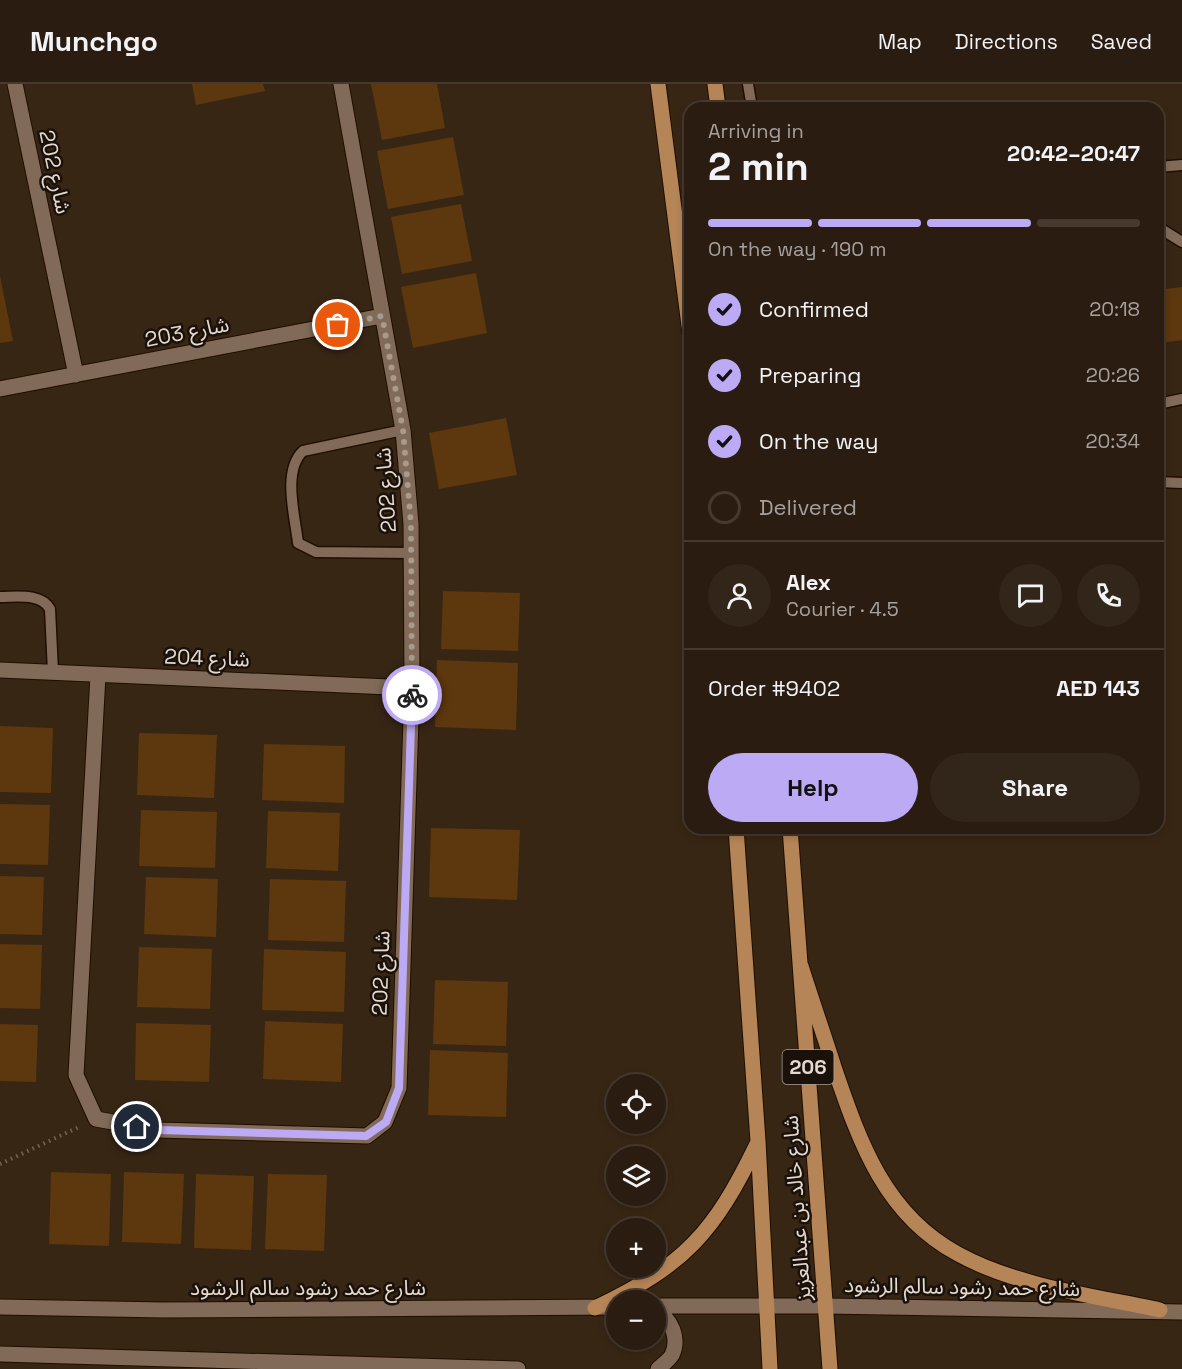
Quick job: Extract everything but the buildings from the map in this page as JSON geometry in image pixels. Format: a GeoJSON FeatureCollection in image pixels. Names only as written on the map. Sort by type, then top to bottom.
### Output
{"type":"FeatureCollection","features":[{"type":"Feature","properties":{"kind":"main road"},"geometry":{"type":"LineString","coordinates":[[658,84],[684,286]]}},
{"type":"Feature","properties":{"kind":"main road"},"geometry":{"type":"LineString","coordinates":[[715,84],[717,102]]}},
{"type":"Feature","properties":{"kind":"main road","name":"شارع خالد بن عبدالعزيز"},"geometry":{"type":"LineString","coordinates":[[736,834],[758,1141],[770,1369]]}},
{"type":"Feature","properties":{"kind":"main road","name":"شارع خالد بن عبدالعزيز"},"geometry":{"type":"LineString","coordinates":[[790,834],[830,1369]]}},
{"type":"Feature","properties":{"kind":"main road"},"geometry":{"type":"LineString","coordinates":[[801,966],[859,1140],[878,1178],[915,1222],[957,1254],[1006,1274],[1160,1310]]}},
{"type":"Feature","properties":{"kind":"main road"},"geometry":{"type":"LineString","coordinates":[[595,1308],[639,1287],[675,1263],[710,1227],[729,1200],[758,1141]]}},
{"type":"Feature","properties":{"kind":"street","name":"شارع 202"},"geometry":{"type":"LineString","coordinates":[[15,84],[76,375]]}},
{"type":"Feature","properties":{"kind":"street","name":"شارع 202"},"geometry":{"type":"LineString","coordinates":[[96,1119],[158,1130],[366,1136],[386,1122],[399,1088],[412,688],[411,553],[403,430],[341,84]]}},
{"type":"Feature","properties":{"kind":"street","name":"شارع 203"},"geometry":{"type":"LineString","coordinates":[[0,389],[382,316]]}},
{"type":"Feature","properties":{"kind":"street","name":"شارع 204"},"geometry":{"type":"LineString","coordinates":[[0,670],[412,688]]}},
{"type":"Feature","properties":{"kind":"street"},"geometry":{"type":"LineString","coordinates":[[96,1119],[76,1075],[98,675]]}},
{"type":"Feature","properties":{"kind":"street","name":"شارع حمد رشود سالم الرشود"},"geometry":{"type":"LineString","coordinates":[[0,1306],[164,1310],[606,1307]]}},
{"type":"Feature","properties":{"kind":"street","name":"شارع حمد رشود سالم الرشود"},"geometry":{"type":"LineString","coordinates":[[666,1306],[826,1306],[1182,1312]]}},
{"type":"Feature","properties":{"kind":"street"},"geometry":{"type":"LineString","coordinates":[[658,1369],[672,1356],[675,1335],[666,1317]]}},
{"type":"Feature","properties":{"kind":"street"},"geometry":{"type":"LineString","coordinates":[[0,1354],[518,1369]]}},
{"type":"Feature","properties":{"kind":"lane"},"geometry":{"type":"LineString","coordinates":[[748,84],[751,102]]}},
{"type":"Feature","properties":{"kind":"lane"},"geometry":{"type":"LineString","coordinates":[[1164,166],[1182,165]]}},
{"type":"Feature","properties":{"kind":"lane"},"geometry":{"type":"LineString","coordinates":[[1164,230],[1182,243]]}},
{"type":"Feature","properties":{"kind":"lane"},"geometry":{"type":"LineString","coordinates":[[1164,403],[1182,399]]}},
{"type":"Feature","properties":{"kind":"lane"},"geometry":{"type":"LineString","coordinates":[[403,430],[303,451],[295,459],[291,473],[298,543],[306,549],[316,552],[411,553]]}},
{"type":"Feature","properties":{"kind":"lane"},"geometry":{"type":"LineString","coordinates":[[1164,482],[1182,483]]}},
{"type":"Feature","properties":{"kind":"lane"},"geometry":{"type":"LineString","coordinates":[[0,597],[38,598],[46,602],[50,609],[53,672]]}},
{"type":"Feature","properties":{"kind":"path"},"geometry":{"type":"LineString","coordinates":[[0,1164],[96,1119]]}},
{"type":"Feature","properties":{"kind":"way so far"},"geometry":{"type":"LineString","coordinates":[[338,325],[382,316],[403,430],[411,524],[412,695]]}},
{"type":"Feature","properties":{"kind":"route"},"geometry":{"type":"LineString","coordinates":[[137,1127],[158,1130],[366,1136],[386,1122],[399,1088],[412,695]]}}]}
